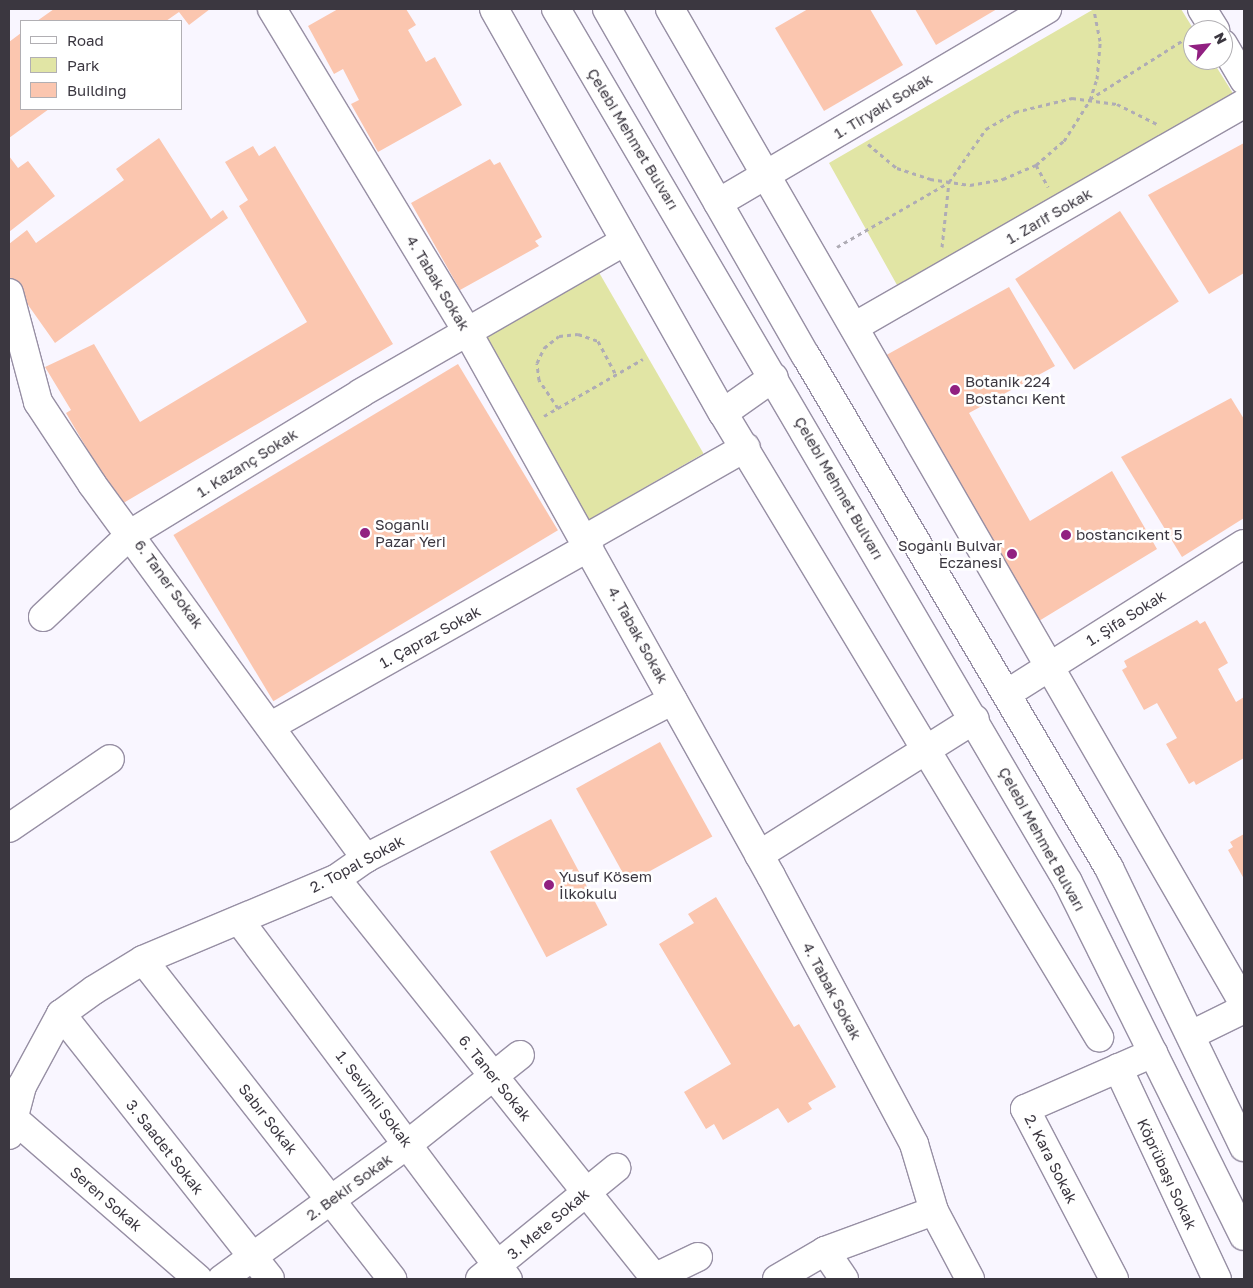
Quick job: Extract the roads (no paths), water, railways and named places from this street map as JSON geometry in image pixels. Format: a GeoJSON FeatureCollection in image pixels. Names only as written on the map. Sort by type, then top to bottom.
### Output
{"type":"FeatureCollection","features":[{"type":"Feature","properties":{"kind":"street","name":"4. Tabak Sokak"},"geometry":{"type":"LineString","coordinates":[[272,9],[468,333],[587,543],[759,855],[914,1144],[934,1212],[970,1279]]}},
{"type":"Feature","properties":{"kind":"street"},"geometry":{"type":"LineString","coordinates":[[494,9],[624,242],[723,413],[746,447],[1099,1037]]}},
{"type":"Feature","properties":{"kind":"street","name":"Çelebi Mehmet Bulvarı"},"geometry":{"type":"LineString","coordinates":[[556,9],[975,719],[1068,882],[1244,1236]]}},
{"type":"Feature","properties":{"kind":"street"},"geometry":{"type":"LineString","coordinates":[[607,9],[718,203],[1008,693],[1109,868],[1193,1034],[1244,1147]]}},
{"type":"Feature","properties":{"kind":"street"},"geometry":{"type":"LineString","coordinates":[[670,9],[1051,666],[1244,1004]]}},
{"type":"Feature","properties":{"kind":"street","name":"1. Tiryaki Sokak"},"geometry":{"type":"LineString","coordinates":[[718,203],[1047,9]]}},
{"type":"Feature","properties":{"kind":"street"},"geometry":{"type":"LineString","coordinates":[[1202,9],[1208,20]]}},
{"type":"Feature","properties":{"kind":"street"},"geometry":{"type":"LineString","coordinates":[[1233,61],[1244,80]]}},
{"type":"Feature","properties":{"kind":"street","name":"1. Zarif Sokak"},"geometry":{"type":"LineString","coordinates":[[854,328],[1244,104]]}},
{"type":"Feature","properties":{"kind":"street","name":"1. Kazanç Sokak"},"geometry":{"type":"LineString","coordinates":[[43,617],[132,533],[624,242]]}},
{"type":"Feature","properties":{"kind":"street","name":"6. Taner Sokak"},"geometry":{"type":"LineString","coordinates":[[9,293],[38,402],[92,484],[132,533],[366,858]]}},
{"type":"Feature","properties":{"kind":"street"},"geometry":{"type":"LineString","coordinates":[[723,413],[774,377]]}},
{"type":"Feature","properties":{"kind":"street","name":"1. Çapraz Sokak"},"geometry":{"type":"LineString","coordinates":[[271,726],[587,543],[746,447]]}},
{"type":"Feature","properties":{"kind":"street","name":"1. Şifa Sokak"},"geometry":{"type":"LineString","coordinates":[[1008,693],[1244,544]]}},
{"type":"Feature","properties":{"kind":"street","name":"2. Topal Sokak"},"geometry":{"type":"LineString","coordinates":[[11,1126],[15,1078],[62,1014],[143,960],[336,879],[366,858],[673,700]]}},
{"type":"Feature","properties":{"kind":"street"},"geometry":{"type":"LineString","coordinates":[[759,855],[926,748],[975,719]]}},
{"type":"Feature","properties":{"kind":"street"},"geometry":{"type":"LineString","coordinates":[[9,828],[110,759]]}},
{"type":"Feature","properties":{"kind":"street","name":"6. Taner Sokak"},"geometry":{"type":"LineString","coordinates":[[336,879],[654,1278],[698,1257]]}},
{"type":"Feature","properties":{"kind":"street","name":"1. Sevimli Sokak"},"geometry":{"type":"LineString","coordinates":[[239,920],[408,1144],[495,1275]]}},
{"type":"Feature","properties":{"kind":"street","name":"Sabır Sokak"},"geometry":{"type":"LineString","coordinates":[[143,960],[392,1279]]}},
{"type":"Feature","properties":{"kind":"street"},"geometry":{"type":"LineString","coordinates":[[1193,1034],[1244,1009]]}},
{"type":"Feature","properties":{"kind":"street","name":"3. Saadet Sokak"},"geometry":{"type":"LineString","coordinates":[[62,1014],[270,1279]]}},
{"type":"Feature","properties":{"kind":"street","name":"2. Kara Sokak"},"geometry":{"type":"LineString","coordinates":[[1114,1279],[1025,1109],[1153,1053]]}},
{"type":"Feature","properties":{"kind":"street","name":"2. Bekir Sokak"},"geometry":{"type":"LineString","coordinates":[[222,1279],[251,1256],[408,1144],[520,1055]]}},
{"type":"Feature","properties":{"kind":"street","name":"Köprübaşı Sokak"},"geometry":{"type":"LineString","coordinates":[[1118,1068],[1217,1279]]}},
{"type":"Feature","properties":{"kind":"street","name":"Seren Sokak"},"geometry":{"type":"LineString","coordinates":[[11,1126],[198,1279]]}},
{"type":"Feature","properties":{"kind":"street","name":"3. Mete Sokak"},"geometry":{"type":"LineString","coordinates":[[495,1275],[616,1168]]}},
{"type":"Feature","properties":{"kind":"street"},"geometry":{"type":"LineString","coordinates":[[777,1279],[825,1251],[934,1212]]}},
{"type":"Feature","properties":{"kind":"street"},"geometry":{"type":"LineString","coordinates":[[825,1251],[844,1279]]}},
{"type":"Feature","properties":{"kind":"place","name":"Botanik 224 Bostancı Kent"},"geometry":{"type":"Point","coordinates":[955,390]}},
{"type":"Feature","properties":{"kind":"place","name":"Soğanlı Pazar Yeri"},"geometry":{"type":"Point","coordinates":[365,533]}},
{"type":"Feature","properties":{"kind":"place","name":"bostancıkent 5"},"geometry":{"type":"Point","coordinates":[1066,535]}},
{"type":"Feature","properties":{"kind":"place","name":"Soğanlı Bulvar Eczanesi"},"geometry":{"type":"Point","coordinates":[1012,554]}},
{"type":"Feature","properties":{"kind":"place","name":"Yusuf Kösem İlkokulu"},"geometry":{"type":"Point","coordinates":[549,885]}}]}
